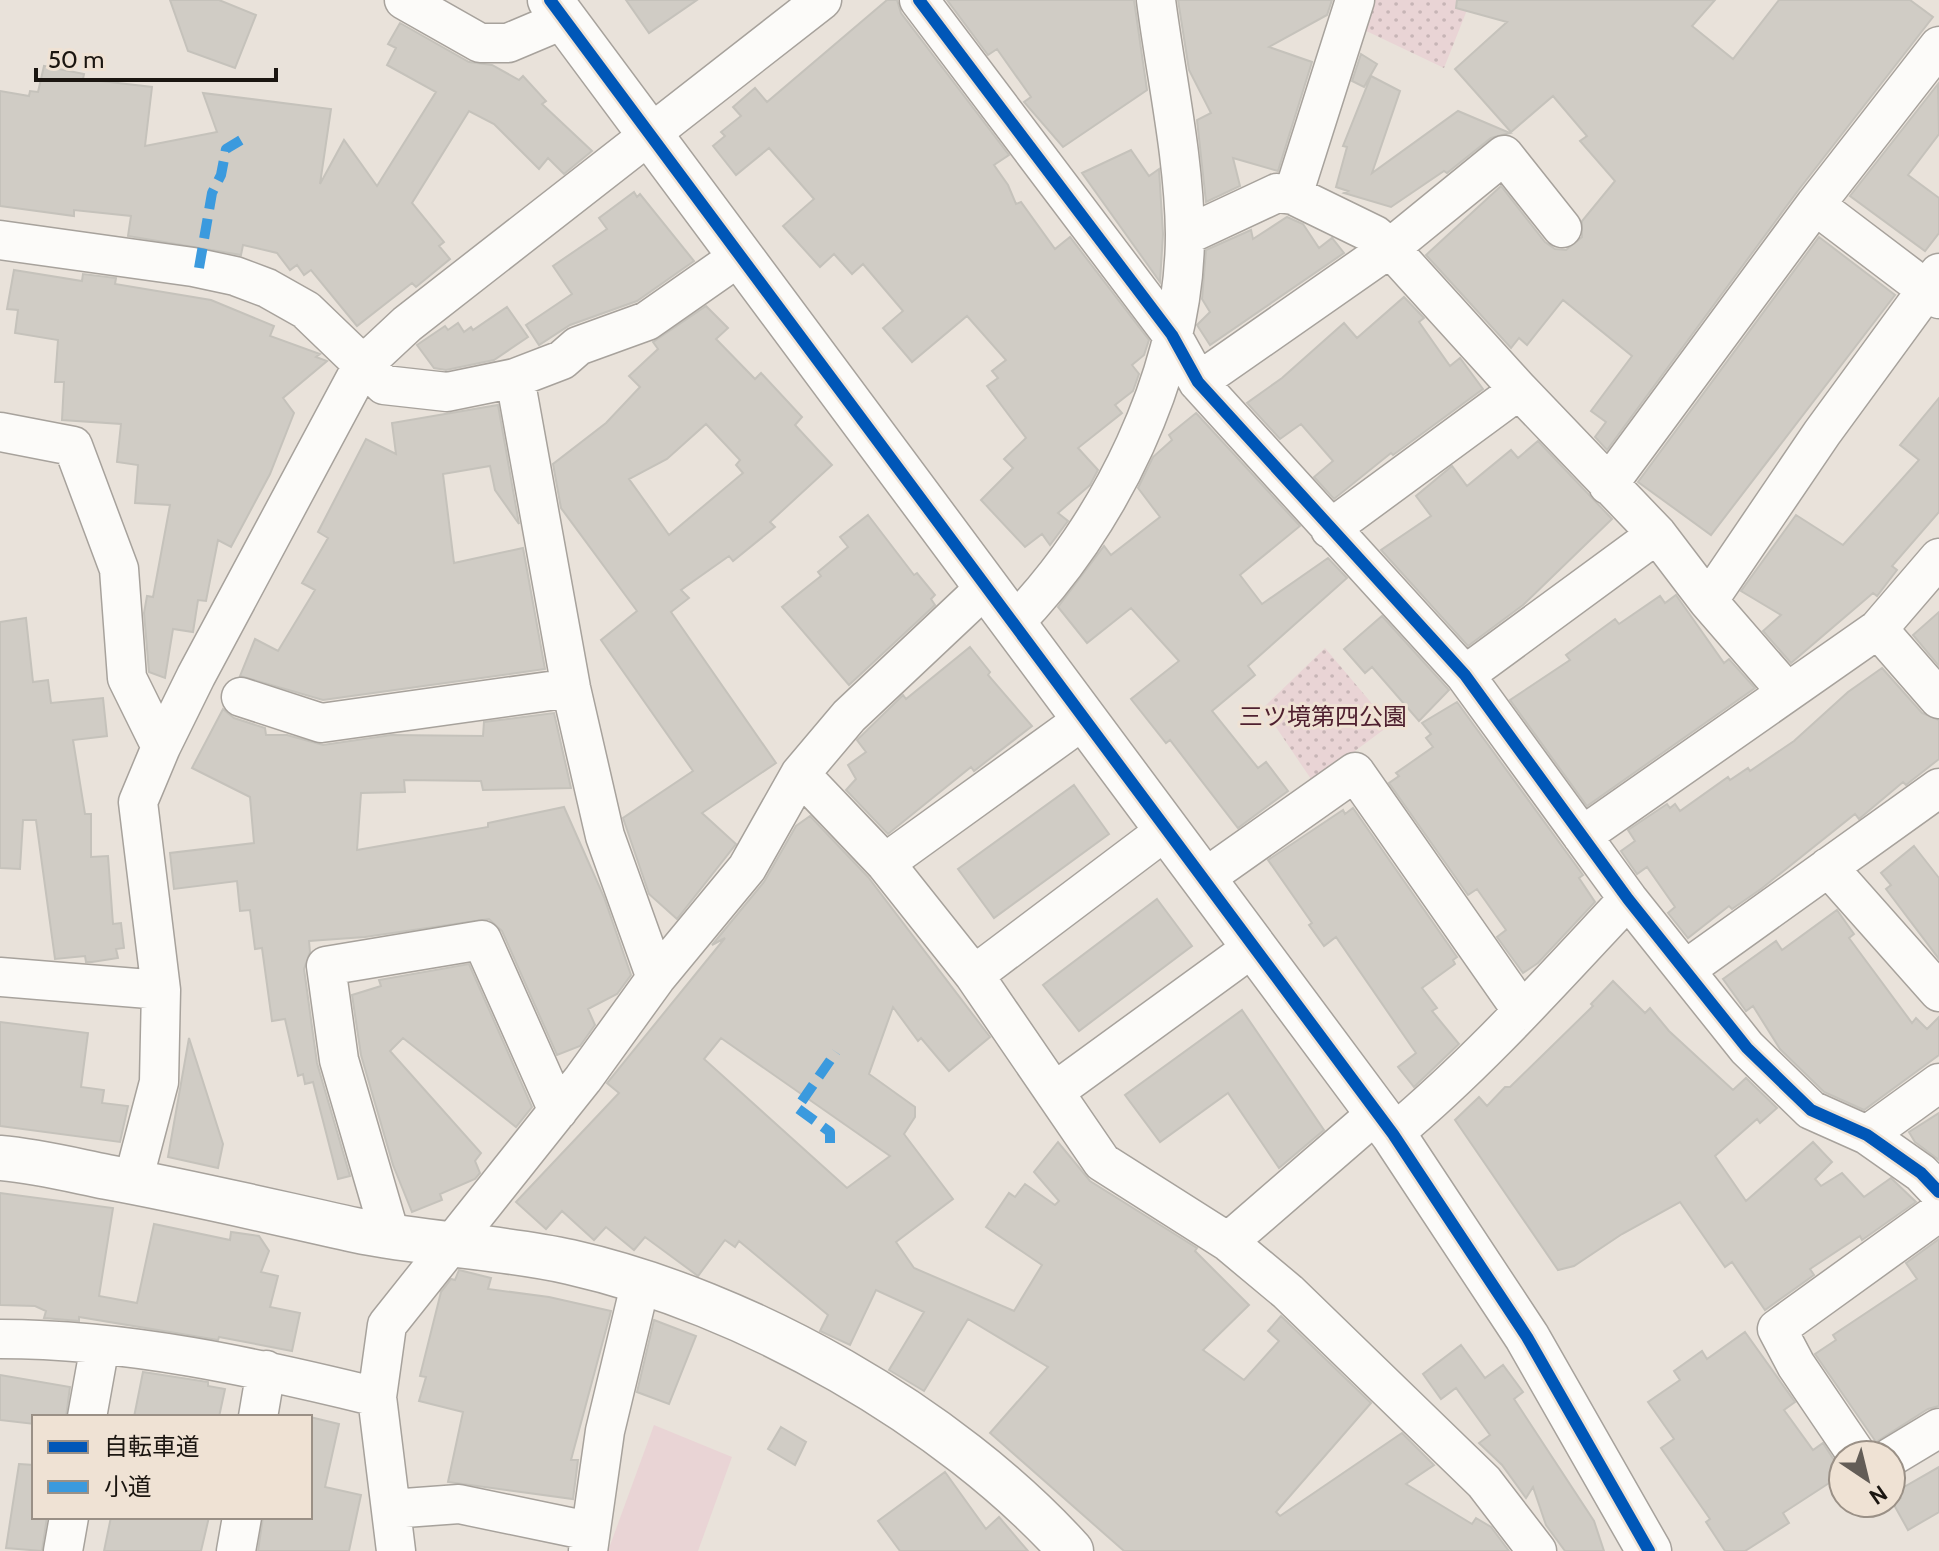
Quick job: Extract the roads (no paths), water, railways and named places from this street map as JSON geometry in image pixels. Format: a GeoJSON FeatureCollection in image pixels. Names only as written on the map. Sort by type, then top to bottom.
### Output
{"type":"FeatureCollection","features":[{"type":"Feature","properties":{"kind":"street"},"geometry":{"type":"LineString","coordinates":[[404,0],[480,43],[508,43],[558,10],[1165,831],[1385,1123],[1527,1337],[1649,1551]]}},
{"type":"Feature","properties":{"kind":"street"},"geometry":{"type":"LineString","coordinates":[[133,1181],[159,1082],[161,990],[138,802],[161,747],[220,686],[362,366],[407,324],[822,0]]}},
{"type":"Feature","properties":{"kind":"street"},"geometry":{"type":"LineString","coordinates":[[919,0],[1172,335],[1198,382],[1465,675],[1628,899],[1747,1048],[1811,1110],[1867,1135],[1921,1173],[1939,1192]]}},
{"type":"Feature","properties":{"kind":"street"},"geometry":{"type":"LineString","coordinates":[[1013,624],[1049,588],[1111,493],[1160,385],[1172,335],[1185,236],[1181,170],[1156,0]]}},
{"type":"Feature","properties":{"kind":"street"},"geometry":{"type":"LineString","coordinates":[[1293,195],[1355,0]]}},
{"type":"Feature","properties":{"kind":"street"},"geometry":{"type":"LineString","coordinates":[[1608,485],[1815,205],[1939,46]]}},
{"type":"Feature","properties":{"kind":"street"},"geometry":{"type":"LineString","coordinates":[[1198,382],[1390,248],[1504,155],[1562,228]]}},
{"type":"Feature","properties":{"kind":"street"},"geometry":{"type":"LineString","coordinates":[[1185,236],[1277,193],[1293,195],[1375,235],[1657,534],[1708,601],[1787,692]]}},
{"type":"Feature","properties":{"kind":"street"},"geometry":{"type":"LineString","coordinates":[[1708,601],[1822,433],[1935,287],[1815,205]]}},
{"type":"Feature","properties":{"kind":"street"},"geometry":{"type":"LineString","coordinates":[[0,240],[193,267],[235,276],[267,288],[306,310],[384,385],[447,392],[515,378],[562,360],[578,346],[647,321],[740,256]]}},
{"type":"Feature","properties":{"kind":"street"},"geometry":{"type":"LineString","coordinates":[[515,378],[571,688],[605,836],[656,978]]}},
{"type":"Feature","properties":{"kind":"street"},"geometry":{"type":"LineString","coordinates":[[1330,529],[1519,390]]}},
{"type":"Feature","properties":{"kind":"street"},"geometry":{"type":"LineString","coordinates":[[0,432],[73,446],[119,569],[127,678],[161,747]]}},
{"type":"Feature","properties":{"kind":"street"},"geometry":{"type":"LineString","coordinates":[[1465,675],[1657,534]]}},
{"type":"Feature","properties":{"kind":"street"},"geometry":{"type":"LineString","coordinates":[[1582,836],[1878,629],[1939,558]]}},
{"type":"Feature","properties":{"kind":"street"},"geometry":{"type":"LineString","coordinates":[[396,1551],[377,1397],[387,1325],[558,1111],[656,978],[747,868],[800,774],[849,716],[986,587]]}},
{"type":"Feature","properties":{"kind":"street"},"geometry":{"type":"LineString","coordinates":[[1878,629],[1939,699]]}},
{"type":"Feature","properties":{"kind":"street"},"geometry":{"type":"LineString","coordinates":[[220,686],[321,723],[571,688]]}},
{"type":"Feature","properties":{"kind":"street"},"geometry":{"type":"LineString","coordinates":[[885,863],[1083,720]]}},
{"type":"Feature","properties":{"kind":"street"},"geometry":{"type":"LineString","coordinates":[[1202,880],[1355,772],[1522,1011]]}},
{"type":"Feature","properties":{"kind":"street"},"geometry":{"type":"LineString","coordinates":[[800,774],[885,863],[974,975],[1102,1162],[1228,1242],[1288,1292],[1484,1482],[1537,1551]]}},
{"type":"Feature","properties":{"kind":"street"},"geometry":{"type":"LineString","coordinates":[[1685,970],[1939,788]]}},
{"type":"Feature","properties":{"kind":"street"},"geometry":{"type":"LineString","coordinates":[[974,975],[1165,831]]}},
{"type":"Feature","properties":{"kind":"street"},"geometry":{"type":"LineString","coordinates":[[1828,867],[1939,992]]}},
{"type":"Feature","properties":{"kind":"street"},"geometry":{"type":"LineString","coordinates":[[1228,1242],[1385,1123],[1433,1101],[1628,899]]}},
{"type":"Feature","properties":{"kind":"street"},"geometry":{"type":"LineString","coordinates":[[391,1238],[339,1060],[326,966],[482,940],[558,1111]]}},
{"type":"Feature","properties":{"kind":"street"},"geometry":{"type":"LineString","coordinates":[[1054,1092],[1252,948]]}},
{"type":"Feature","properties":{"kind":"street"},"geometry":{"type":"LineString","coordinates":[[0,977],[161,990]]}},
{"type":"Feature","properties":{"kind":"street"},"geometry":{"type":"LineString","coordinates":[[1867,1135],[1939,1083]]}},
{"type":"Feature","properties":{"kind":"street"},"geometry":{"type":"LineString","coordinates":[[0,1158],[133,1181],[391,1238],[455,1242],[569,1261],[641,1281],[718,1308],[844,1373],[955,1447],[1036,1513],[1071,1551]]}},
{"type":"Feature","properties":{"kind":"street"},"geometry":{"type":"LineString","coordinates":[[1846,1439],[1796,1365],[1777,1329],[1939,1212]]}},
{"type":"Feature","properties":{"kind":"street"},"geometry":{"type":"LineString","coordinates":[[391,1509],[459,1504],[589,1541],[605,1431],[641,1281]]}},
{"type":"Feature","properties":{"kind":"street"},"geometry":{"type":"LineString","coordinates":[[0,1339],[100,1345],[266,1370],[377,1397]]}},
{"type":"Feature","properties":{"kind":"street"},"geometry":{"type":"LineString","coordinates":[[87,1415],[100,1345]]}},
{"type":"Feature","properties":{"kind":"street"},"geometry":{"type":"LineString","coordinates":[[258,1415],[266,1370]]}},
{"type":"Feature","properties":{"kind":"street"},"geometry":{"type":"LineString","coordinates":[[1907,1447],[1939,1428]]}},
{"type":"Feature","properties":{"kind":"street"},"geometry":{"type":"LineString","coordinates":[[63,1551],[69,1519]]}},
{"type":"Feature","properties":{"kind":"street"},"geometry":{"type":"LineString","coordinates":[[236,1551],[242,1519]]}},
{"type":"Feature","properties":{"kind":"park label","name":"三ツ境第四公園"},"geometry":{"type":"Point","coordinates":[1323,716]}}]}
